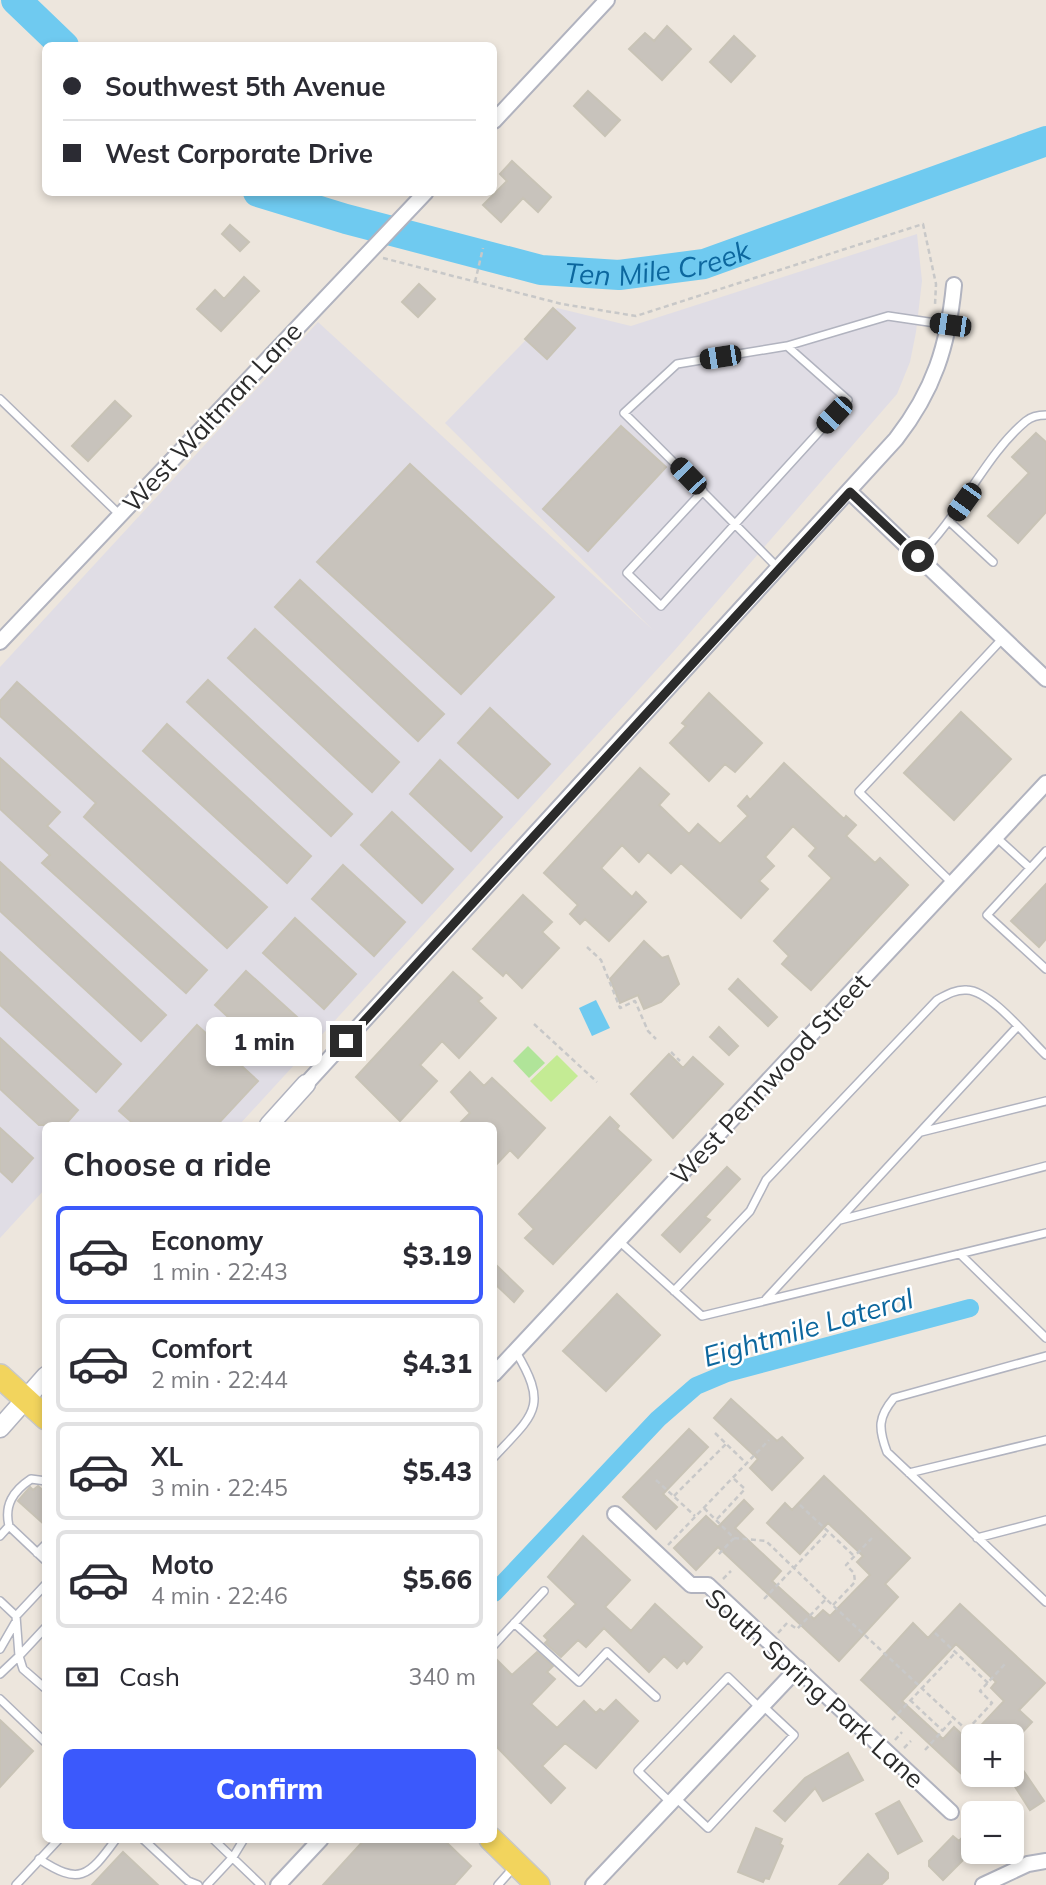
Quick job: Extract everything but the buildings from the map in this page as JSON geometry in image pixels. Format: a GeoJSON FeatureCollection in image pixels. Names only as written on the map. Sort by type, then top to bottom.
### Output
{"type":"FeatureCollection","features":[{"type":"Feature","properties":{"kind":"main road"},"geometry":{"type":"LineString","coordinates":[[0,1376],[42,1414]]}},
{"type":"Feature","properties":{"kind":"main road"},"geometry":{"type":"LineString","coordinates":[[495,1843],[538,1885]]}},
{"type":"Feature","properties":{"kind":"street"},"geometry":{"type":"LineString","coordinates":[[497,118],[607,0]]}},
{"type":"Feature","properties":{"kind":"street","name":"West Waltman Lane"},"geometry":{"type":"LineString","coordinates":[[0,642],[422,196]]}},
{"type":"Feature","properties":{"kind":"street"},"geometry":{"type":"LineString","coordinates":[[272,1122],[850,492],[914,416],[942,358],[950,325],[954,285]]}},
{"type":"Feature","properties":{"kind":"street"},"geometry":{"type":"LineString","coordinates":[[850,492],[1046,679]]}},
{"type":"Feature","properties":{"kind":"street","name":"West Pennwood Street"},"geometry":{"type":"LineString","coordinates":[[497,1371],[1046,783]]}},
{"type":"Feature","properties":{"kind":"street"},"geometry":{"type":"LineString","coordinates":[[0,1428],[42,1380]]}},
{"type":"Feature","properties":{"kind":"street","name":"South Spring Park Lane"},"geometry":{"type":"LineString","coordinates":[[615,1514],[691,1586],[708,1586],[951,1812]]}},
{"type":"Feature","properties":{"kind":"street"},"geometry":{"type":"LineString","coordinates":[[593,1885],[798,1668]]}},
{"type":"Feature","properties":{"kind":"street"},"geometry":{"type":"LineString","coordinates":[[278,1885],[317,1843]]}},
{"type":"Feature","properties":{"kind":"street"},"geometry":{"type":"LineString","coordinates":[[983,1885],[1028,1864],[1046,1861]]}},
{"type":"Feature","properties":{"kind":"lane"},"geometry":{"type":"LineString","coordinates":[[778,568],[624,413],[677,364],[787,346],[888,316],[950,325]]}},
{"type":"Feature","properties":{"kind":"lane"},"geometry":{"type":"LineString","coordinates":[[702,491],[627,573],[661,606],[848,400],[787,346]]}},
{"type":"Feature","properties":{"kind":"lane"},"geometry":{"type":"LineString","coordinates":[[0,399],[120,515]]}},
{"type":"Feature","properties":{"kind":"lane"},"geometry":{"type":"LineString","coordinates":[[918,556],[950,522],[1005,444],[1027,421],[1037,415],[1046,415]]}},
{"type":"Feature","properties":{"kind":"lane"},"geometry":{"type":"LineString","coordinates":[[950,522],[993,562]]}},
{"type":"Feature","properties":{"kind":"lane"},"geometry":{"type":"LineString","coordinates":[[953,883],[859,792],[1004,638]]}},
{"type":"Feature","properties":{"kind":"lane"},"geometry":{"type":"LineString","coordinates":[[996,837],[1030,868]]}},
{"type":"Feature","properties":{"kind":"lane"},"geometry":{"type":"LineString","coordinates":[[1046,851],[987,915],[1046,969]]}},
{"type":"Feature","properties":{"kind":"lane"},"geometry":{"type":"LineString","coordinates":[[674,1290],[750,1212],[766,1180],[937,1000],[950,992],[967,990],[984,995],[1046,1055]]}},
{"type":"Feature","properties":{"kind":"lane"},"geometry":{"type":"LineString","coordinates":[[766,1300],[1017,1027]]}},
{"type":"Feature","properties":{"kind":"lane"},"geometry":{"type":"LineString","coordinates":[[920,1132],[1046,1101]]}},
{"type":"Feature","properties":{"kind":"lane"},"geometry":{"type":"LineString","coordinates":[[839,1221],[1046,1166]]}},
{"type":"Feature","properties":{"kind":"lane"},"geometry":{"type":"LineString","coordinates":[[619,1241],[702,1316],[1046,1233]]}},
{"type":"Feature","properties":{"kind":"lane"},"geometry":{"type":"LineString","coordinates":[[960,1254],[1046,1338]]}},
{"type":"Feature","properties":{"kind":"lane"},"geometry":{"type":"LineString","coordinates":[[497,1454],[522,1427],[536,1402],[532,1378],[515,1351]]}},
{"type":"Feature","properties":{"kind":"lane"},"geometry":{"type":"LineString","coordinates":[[1046,1356],[894,1398],[880,1414],[879,1432],[887,1452],[1046,1602]]}},
{"type":"Feature","properties":{"kind":"lane"},"geometry":{"type":"LineString","coordinates":[[909,1473],[1046,1440]]}},
{"type":"Feature","properties":{"kind":"lane"},"geometry":{"type":"LineString","coordinates":[[42,1480],[31,1479],[11,1497],[5,1513],[9,1527],[42,1557]]}},
{"type":"Feature","properties":{"kind":"lane"},"geometry":{"type":"LineString","coordinates":[[977,1538],[1046,1520]]}},
{"type":"Feature","properties":{"kind":"lane"},"geometry":{"type":"LineString","coordinates":[[0,1535],[9,1527]]}},
{"type":"Feature","properties":{"kind":"lane"},"geometry":{"type":"LineString","coordinates":[[37,1552],[42,1548]]}},
{"type":"Feature","properties":{"kind":"lane"},"geometry":{"type":"LineString","coordinates":[[0,1649],[16,1618],[42,1589]]}},
{"type":"Feature","properties":{"kind":"lane"},"geometry":{"type":"LineString","coordinates":[[497,1642],[544,1591]]}},
{"type":"Feature","properties":{"kind":"lane"},"geometry":{"type":"LineString","coordinates":[[0,1601],[16,1618],[19,1656],[23,1669],[42,1686]]}},
{"type":"Feature","properties":{"kind":"lane"},"geometry":{"type":"LineString","coordinates":[[514,1623],[579,1682],[607,1652],[656,1697]]}},
{"type":"Feature","properties":{"kind":"lane"},"geometry":{"type":"LineString","coordinates":[[0,1674],[42,1631]]}},
{"type":"Feature","properties":{"kind":"lane"},"geometry":{"type":"LineString","coordinates":[[728,1677],[762,1707],[794,1735],[708,1828],[638,1771],[728,1677]]}},
{"type":"Feature","properties":{"kind":"lane"},"geometry":{"type":"LineString","coordinates":[[0,1699],[42,1739]]}},
{"type":"Feature","properties":{"kind":"lane"},"geometry":{"type":"LineString","coordinates":[[16,1885],[55,1843]]}},
{"type":"Feature","properties":{"kind":"lane"},"geometry":{"type":"LineString","coordinates":[[39,1859],[60,1877],[70,1881],[80,1880],[112,1843]]}},
{"type":"Feature","properties":{"kind":"lane"},"geometry":{"type":"LineString","coordinates":[[147,1843],[188,1881],[198,1885]]}},
{"type":"Feature","properties":{"kind":"lane"},"geometry":{"type":"LineString","coordinates":[[217,1843],[261,1885]]}},
{"type":"Feature","properties":{"kind":"lane"},"geometry":{"type":"LineString","coordinates":[[206,1885],[233,1857],[242,1843]]}},
{"type":"Feature","properties":{"kind":"lane"},"geometry":{"type":"LineString","coordinates":[[498,1885],[517,1864]]}},
{"type":"Feature","properties":{"kind":"path"},"geometry":{"type":"LineString","coordinates":[[367,254],[562,304],[636,316],[923,224],[936,284],[935,305]]}},
{"type":"Feature","properties":{"kind":"path"},"geometry":{"type":"LineString","coordinates":[[475,280],[483,248]]}},
{"type":"Feature","properties":{"kind":"path"},"geometry":{"type":"LineString","coordinates":[[587,947],[601,960],[620,1008],[635,1001],[648,1031],[656,1039]]}},
{"type":"Feature","properties":{"kind":"path"},"geometry":{"type":"LineString","coordinates":[[534,1024],[597,1082]]}},
{"type":"Feature","properties":{"kind":"path"},"geometry":{"type":"LineString","coordinates":[[671,1052],[680,1061]]}},
{"type":"Feature","properties":{"kind":"path"},"geometry":{"type":"LineString","coordinates":[[715,1433],[747,1463]]}},
{"type":"Feature","properties":{"kind":"path"},"geometry":{"type":"LineString","coordinates":[[666,1547],[769,1440]]}},
{"type":"Feature","properties":{"kind":"path"},"geometry":{"type":"LineString","coordinates":[[674,1496],[726,1444]]}},
{"type":"Feature","properties":{"kind":"path"},"geometry":{"type":"LineString","coordinates":[[717,1519],[745,1489],[733,1478]]}},
{"type":"Feature","properties":{"kind":"path"},"geometry":{"type":"LineString","coordinates":[[656,1480],[695,1516]]}},
{"type":"Feature","properties":{"kind":"path"},"geometry":{"type":"LineString","coordinates":[[800,1504],[854,1556]]}},
{"type":"Feature","properties":{"kind":"path"},"geometry":{"type":"LineString","coordinates":[[704,1508],[734,1538],[766,1541],[961,1724]]}},
{"type":"Feature","properties":{"kind":"path"},"geometry":{"type":"LineString","coordinates":[[764,1600],[828,1532]]}},
{"type":"Feature","properties":{"kind":"path"},"geometry":{"type":"LineString","coordinates":[[717,1556],[734,1538]]}},
{"type":"Feature","properties":{"kind":"path"},"geometry":{"type":"LineString","coordinates":[[833,1605],[855,1582],[854,1573],[846,1565],[872,1538]]}},
{"type":"Feature","properties":{"kind":"path"},"geometry":{"type":"LineString","coordinates":[[791,1625],[797,1629],[826,1599]]}},
{"type":"Feature","properties":{"kind":"path"},"geometry":{"type":"LineString","coordinates":[[935,1633],[988,1683]]}},
{"type":"Feature","properties":{"kind":"path"},"geometry":{"type":"LineString","coordinates":[[892,1720],[956,1652]]}},
{"type":"Feature","properties":{"kind":"path"},"geometry":{"type":"LineString","coordinates":[[973,1724],[992,1703],[980,1691],[1005,1664]]}},
{"type":"Feature","properties":{"kind":"path"},"geometry":{"type":"LineString","coordinates":[[910,1700],[943,1731]]}},
{"type":"Feature","properties":{"kind":"path"},"geometry":{"type":"LineString","coordinates":[[925,1750],[954,1718]]}},
{"type":"Feature","properties":{"kind":"shaded area"},"geometry":{"type":"Polygon","coordinates":[[[917,234],[922,281],[916,332],[910,362],[897,394],[674,651],[242,1122],[42,1122],[42,1192],[0,1238],[0,667],[318,322],[654,631],[445,423],[557,308],[631,326],[917,234]]]}},
{"type":"Feature","properties":{"kind":"green space"},"geometry":{"type":"Polygon","coordinates":[[[528,1046],[545,1063],[529,1078],[513,1061],[528,1046]]]}},
{"type":"Feature","properties":{"kind":"green space"},"geometry":{"type":"Polygon","coordinates":[[[557,1055],[578,1076],[551,1102],[530,1081],[557,1055]]]}},
{"type":"Feature","properties":{"kind":"water"},"geometry":{"type":"Polygon","coordinates":[[[596,1000],[610,1028],[592,1036],[579,1008],[596,1000]]]}},
{"type":"Feature","properties":{"kind":"waterway","name":"Ten Mile Creek"},"geometry":{"type":"LineString","coordinates":[[16,0],[60,42]]}},
{"type":"Feature","properties":{"kind":"waterway","name":"Ten Mile Creek"},"geometry":{"type":"LineString","coordinates":[[271,196],[346,219],[541,270],[619,275],[704,264],[1046,141]]}},
{"type":"Feature","properties":{"kind":"waterway","name":"Eightmile Lateral"},"geometry":{"type":"LineString","coordinates":[[497,1590],[658,1419],[696,1386],[727,1373],[970,1308]]}},
{"type":"Feature","properties":{"kind":"route"},"geometry":{"type":"LineString","coordinates":[[346,1041],[694,658],[850,492],[918,556]]}}]}
